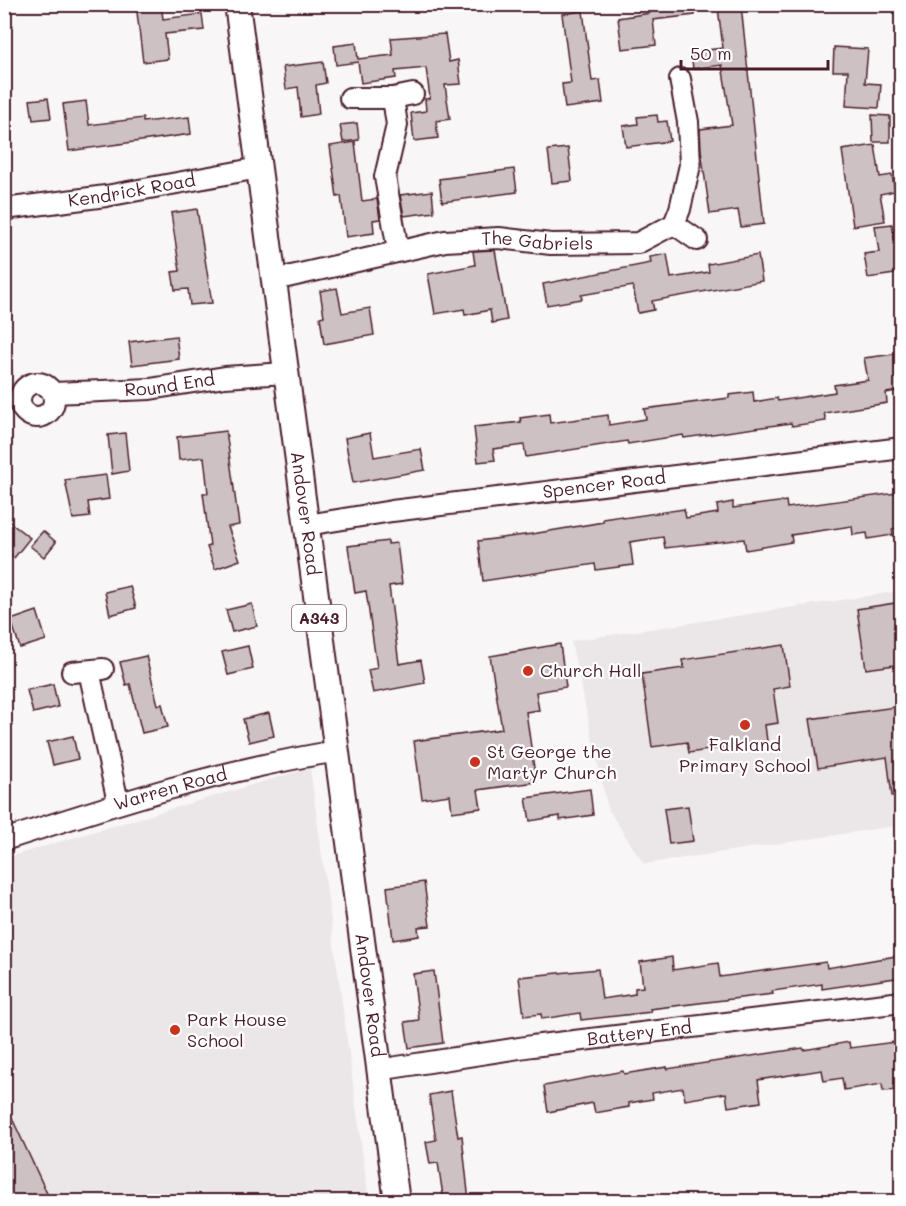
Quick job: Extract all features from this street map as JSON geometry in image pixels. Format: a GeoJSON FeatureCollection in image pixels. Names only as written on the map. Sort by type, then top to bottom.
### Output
{"type":"FeatureCollection","features":[{"type":"Feature","properties":{"kind":"main road","name":"Andover Road"},"geometry":{"type":"LineString","coordinates":[[237,4],[397,1202]]}},
{"type":"Feature","properties":{"kind":"street"},"geometry":{"type":"LineString","coordinates":[[680,79],[688,122],[690,165],[674,224],[697,240]]}},
{"type":"Feature","properties":{"kind":"street"},"geometry":{"type":"LineString","coordinates":[[350,98],[393,98],[413,94]]}},
{"type":"Feature","properties":{"kind":"street"},"geometry":{"type":"LineString","coordinates":[[393,98],[397,125],[385,177],[398,250]]}},
{"type":"Feature","properties":{"kind":"street","name":"Kendrick Road"},"geometry":{"type":"LineString","coordinates":[[4,209],[106,196],[259,168]]}},
{"type":"Feature","properties":{"kind":"street","name":"The Gabriels"},"geometry":{"type":"LineString","coordinates":[[274,280],[445,241],[500,238],[551,244],[638,243],[674,224]]}},
{"type":"Feature","properties":{"kind":"street","name":"Round End"},"geometry":{"type":"LineString","coordinates":[[53,393],[150,389],[225,377],[286,373]]}},
{"type":"Feature","properties":{"kind":"street","name":"Spencer Road"},"geometry":{"type":"LineString","coordinates":[[307,525],[415,508],[902,448]]}},
{"type":"Feature","properties":{"kind":"street"},"geometry":{"type":"LineString","coordinates":[[88,671],[118,802]]}},
{"type":"Feature","properties":{"kind":"street","name":"Warren Road"},"geometry":{"type":"LineString","coordinates":[[4,840],[118,802],[271,761],[338,751]]}},
{"type":"Feature","properties":{"kind":"street","name":"Battery End"},"geometry":{"type":"LineString","coordinates":[[378,1070],[532,1046],[902,1002]]}},
{"type":"Feature","properties":{"kind":"shaded area","name":"Falkland Primary School"},"geometry":{"type":"Polygon","coordinates":[[[901,591],[901,825],[644,864],[608,809],[571,641],[901,591]]]}},
{"type":"Feature","properties":{"kind":"shaded area","name":"Park House School"},"geometry":{"type":"Polygon","coordinates":[[[310,768],[369,1201],[5,1202],[5,858],[310,768]]]}},
{"type":"Feature","properties":{"kind":"building"},"geometry":{"type":"Polygon","coordinates":[[[136,4],[161,4],[163,19],[202,14],[204,30],[165,34],[168,59],[143,62],[136,4]]]}},
{"type":"Feature","properties":{"kind":"building"},"geometry":{"type":"Polygon","coordinates":[[[649,4],[694,4],[695,15],[653,20],[656,45],[622,49],[618,18],[650,13],[649,4]]]}},
{"type":"Feature","properties":{"kind":"building"},"geometry":{"type":"Polygon","coordinates":[[[741,5],[764,224],[741,227],[738,210],[710,214],[701,150],[700,129],[732,125],[722,65],[693,69],[691,52],[723,48],[718,8],[741,5]]]}},
{"type":"Feature","properties":{"kind":"building"},"geometry":{"type":"Polygon","coordinates":[[[583,11],[592,81],[600,80],[603,103],[565,108],[562,84],[571,83],[562,14],[583,11]]]}},
{"type":"Feature","properties":{"kind":"building"},"geometry":{"type":"Polygon","coordinates":[[[445,34],[449,62],[458,60],[461,84],[445,85],[450,119],[436,121],[438,138],[414,141],[411,113],[426,111],[425,99],[430,98],[426,68],[395,71],[396,78],[361,83],[358,62],[336,65],[334,46],[356,43],[358,59],[393,55],[391,38],[445,34]]]}},
{"type":"Feature","properties":{"kind":"building"},"geometry":{"type":"Polygon","coordinates":[[[834,47],[868,49],[865,83],[881,84],[879,108],[846,106],[848,71],[833,71],[834,47]]]}},
{"type":"Feature","properties":{"kind":"building"},"geometry":{"type":"Polygon","coordinates":[[[323,62],[326,83],[316,85],[319,114],[301,117],[298,87],[286,89],[283,67],[323,62]]]}},
{"type":"Feature","properties":{"kind":"building"},"geometry":{"type":"Polygon","coordinates":[[[48,98],[51,118],[33,120],[30,100],[48,98]]]}},
{"type":"Feature","properties":{"kind":"building"},"geometry":{"type":"Polygon","coordinates":[[[86,101],[89,125],[143,118],[143,122],[189,117],[191,134],[69,151],[63,104],[86,101]]]}},
{"type":"Feature","properties":{"kind":"building"},"geometry":{"type":"Polygon","coordinates":[[[657,115],[658,122],[667,121],[670,141],[626,147],[623,126],[638,124],[637,117],[657,115]]]}},
{"type":"Feature","properties":{"kind":"building"},"geometry":{"type":"Polygon","coordinates":[[[872,115],[890,116],[890,142],[873,142],[872,115]]]}},
{"type":"Feature","properties":{"kind":"building"},"geometry":{"type":"Polygon","coordinates":[[[357,123],[359,140],[343,142],[340,125],[357,123]]]}},
{"type":"Feature","properties":{"kind":"building"},"geometry":{"type":"Polygon","coordinates":[[[355,142],[362,201],[377,199],[380,219],[373,220],[374,233],[346,237],[341,196],[337,197],[330,146],[355,142]]]}},
{"type":"Feature","properties":{"kind":"building"},"geometry":{"type":"Polygon","coordinates":[[[875,145],[880,177],[892,175],[895,191],[880,194],[885,221],[853,226],[842,150],[875,145]]]}},
{"type":"Feature","properties":{"kind":"building"},"geometry":{"type":"Polygon","coordinates":[[[568,148],[572,181],[552,183],[548,150],[568,148]]]}},
{"type":"Feature","properties":{"kind":"building"},"geometry":{"type":"Polygon","coordinates":[[[514,169],[517,192],[442,202],[439,179],[514,169]]]}},
{"type":"Feature","properties":{"kind":"building"},"geometry":{"type":"Polygon","coordinates":[[[432,191],[434,212],[404,216],[400,195],[432,191]]]}},
{"type":"Feature","properties":{"kind":"building"},"geometry":{"type":"Polygon","coordinates":[[[197,209],[212,303],[190,305],[188,289],[175,290],[172,272],[180,271],[171,213],[197,209]]]}},
{"type":"Feature","properties":{"kind":"building"},"geometry":{"type":"Polygon","coordinates":[[[892,224],[901,273],[868,278],[864,254],[879,252],[875,226],[892,224]]]}},
{"type":"Feature","properties":{"kind":"building"},"geometry":{"type":"Polygon","coordinates":[[[495,250],[507,320],[492,323],[490,310],[465,315],[464,309],[435,314],[428,274],[475,265],[473,251],[495,250]]]}},
{"type":"Feature","properties":{"kind":"building"},"geometry":{"type":"Polygon","coordinates":[[[667,254],[671,278],[709,272],[708,264],[758,255],[762,281],[652,301],[654,310],[638,313],[633,286],[581,295],[582,299],[547,305],[543,284],[651,263],[650,257],[667,254]]]}},
{"type":"Feature","properties":{"kind":"building"},"geometry":{"type":"Polygon","coordinates":[[[337,288],[342,313],[370,308],[374,335],[324,344],[320,317],[324,316],[320,291],[337,288]]]}},
{"type":"Feature","properties":{"kind":"building"},"geometry":{"type":"Polygon","coordinates":[[[176,336],[179,359],[132,365],[129,342],[176,336]]]}},
{"type":"Feature","properties":{"kind":"building"},"geometry":{"type":"Polygon","coordinates":[[[902,353],[902,390],[886,393],[887,403],[824,413],[826,421],[792,426],[791,423],[684,438],[683,435],[628,444],[627,441],[526,457],[524,445],[493,449],[495,460],[478,462],[474,427],[521,422],[520,418],[549,414],[550,423],[608,415],[609,425],[646,419],[644,409],[729,398],[729,395],[753,392],[754,402],[777,398],[778,401],[835,392],[834,385],[868,380],[864,358],[902,353]]]}},
{"type":"Feature","properties":{"kind":"building"},"geometry":{"type":"Polygon","coordinates":[[[226,431],[239,525],[228,527],[240,560],[215,569],[207,547],[210,546],[203,493],[208,493],[204,457],[179,460],[177,437],[226,431]]]}},
{"type":"Feature","properties":{"kind":"building"},"geometry":{"type":"Polygon","coordinates":[[[125,433],[129,471],[112,474],[108,435],[125,433]]]}},
{"type":"Feature","properties":{"kind":"building"},"geometry":{"type":"Polygon","coordinates":[[[370,433],[374,457],[421,449],[425,470],[353,483],[345,438],[370,433]]]}},
{"type":"Feature","properties":{"kind":"building"},"geometry":{"type":"Polygon","coordinates":[[[106,475],[109,499],[88,502],[90,517],[73,519],[65,480],[106,475]]]}},
{"type":"Feature","properties":{"kind":"building"},"geometry":{"type":"Polygon","coordinates":[[[896,493],[901,527],[892,529],[893,535],[868,539],[867,533],[853,535],[852,526],[791,535],[792,542],[746,550],[744,539],[665,548],[663,537],[630,542],[633,565],[596,570],[595,564],[483,581],[478,541],[603,522],[603,519],[622,516],[623,518],[684,509],[686,518],[718,513],[717,505],[733,502],[733,508],[786,501],[787,508],[896,493]]]}},
{"type":"Feature","properties":{"kind":"building"},"geometry":{"type":"Polygon","coordinates":[[[4,518],[30,538],[14,558],[4,550],[4,518]]]}},
{"type":"Feature","properties":{"kind":"building"},"geometry":{"type":"Polygon","coordinates":[[[43,531],[56,542],[44,557],[30,546],[43,531]]]}},
{"type":"Feature","properties":{"kind":"building"},"geometry":{"type":"Polygon","coordinates":[[[388,541],[388,544],[397,543],[402,584],[389,586],[399,664],[421,660],[425,683],[373,693],[368,670],[377,668],[366,591],[355,593],[348,546],[388,541]]]}},
{"type":"Feature","properties":{"kind":"building"},"geometry":{"type":"Polygon","coordinates":[[[130,586],[136,608],[110,615],[105,592],[130,586]]]}},
{"type":"Feature","properties":{"kind":"building"},"geometry":{"type":"Polygon","coordinates":[[[902,602],[902,664],[866,669],[857,609],[902,602]]]}},
{"type":"Feature","properties":{"kind":"building"},"geometry":{"type":"Polygon","coordinates":[[[252,604],[257,626],[232,632],[226,610],[252,604]]]}},
{"type":"Feature","properties":{"kind":"building"},"geometry":{"type":"Polygon","coordinates":[[[37,611],[46,640],[20,648],[11,620],[37,611]]]}},
{"type":"Feature","properties":{"kind":"building","name":"St George the Martyr Church"},"geometry":{"type":"Polygon","coordinates":[[[560,644],[566,687],[536,692],[539,710],[526,712],[536,782],[478,790],[481,808],[452,812],[450,795],[422,799],[414,741],[502,729],[490,656],[560,644]]]}},
{"type":"Feature","properties":{"kind":"building"},"geometry":{"type":"Polygon","coordinates":[[[784,645],[790,686],[773,689],[778,723],[765,725],[767,741],[689,753],[687,742],[652,747],[642,674],[684,668],[682,660],[784,645]]]}},
{"type":"Feature","properties":{"kind":"building"},"geometry":{"type":"Polygon","coordinates":[[[248,646],[253,669],[228,675],[222,652],[248,646]]]}},
{"type":"Feature","properties":{"kind":"building"},"geometry":{"type":"Polygon","coordinates":[[[146,656],[158,705],[162,704],[168,727],[142,733],[130,684],[126,685],[120,662],[146,656]]]}},
{"type":"Feature","properties":{"kind":"building"},"geometry":{"type":"Polygon","coordinates":[[[53,684],[58,707],[33,713],[27,690],[53,684]]]}},
{"type":"Feature","properties":{"kind":"building"},"geometry":{"type":"Polygon","coordinates":[[[902,706],[902,795],[892,796],[887,757],[818,768],[810,719],[902,706]]]}},
{"type":"Feature","properties":{"kind":"building"},"geometry":{"type":"Polygon","coordinates":[[[269,713],[274,736],[249,742],[243,719],[269,713]]]}},
{"type":"Feature","properties":{"kind":"building"},"geometry":{"type":"Polygon","coordinates":[[[73,736],[78,759],[53,765],[47,742],[73,736]]]}},
{"type":"Feature","properties":{"kind":"building"},"geometry":{"type":"Polygon","coordinates":[[[590,789],[593,815],[560,820],[560,816],[530,821],[526,798],[590,789]]]}},
{"type":"Feature","properties":{"kind":"building"},"geometry":{"type":"Polygon","coordinates":[[[688,806],[693,841],[669,844],[664,809],[688,806]]]}},
{"type":"Feature","properties":{"kind":"building"},"geometry":{"type":"Polygon","coordinates":[[[424,882],[430,926],[418,927],[419,936],[393,940],[387,887],[424,882]]]}},
{"type":"Feature","properties":{"kind":"building"},"geometry":{"type":"Polygon","coordinates":[[[902,955],[902,977],[822,989],[822,984],[772,991],[773,994],[581,1020],[580,1013],[542,1019],[541,1014],[524,1016],[519,977],[598,969],[602,999],[635,994],[635,988],[643,987],[640,962],[672,957],[673,970],[718,963],[720,977],[826,962],[827,968],[902,955]]]}},
{"type":"Feature","properties":{"kind":"building"},"geometry":{"type":"Polygon","coordinates":[[[434,971],[443,1043],[409,1048],[405,1022],[419,1020],[413,974],[434,971]]]}},
{"type":"Feature","properties":{"kind":"building"},"geometry":{"type":"Polygon","coordinates":[[[902,1041],[902,1067],[896,1068],[899,1090],[883,1091],[882,1084],[844,1090],[842,1078],[824,1081],[822,1070],[758,1080],[761,1102],[728,1107],[726,1093],[685,1100],[683,1088],[652,1093],[653,1099],[629,1103],[629,1107],[595,1113],[593,1103],[548,1112],[544,1086],[623,1071],[624,1074],[667,1067],[667,1069],[849,1042],[850,1048],[902,1041]]]}},
{"type":"Feature","properties":{"kind":"building"},"geometry":{"type":"Polygon","coordinates":[[[451,1091],[458,1137],[462,1136],[469,1202],[444,1202],[438,1163],[430,1164],[426,1142],[436,1140],[429,1095],[451,1091]]]}},
{"type":"Feature","properties":{"kind":"building"},"geometry":{"type":"Polygon","coordinates":[[[4,1101],[51,1202],[4,1202],[4,1101]]]}},
{"type":"Feature","properties":{"kind":"place","name":"Church Hall"},"geometry":{"type":"Point","coordinates":[528,671]}},
{"type":"Feature","properties":{"kind":"place","name":"Falkland Primary School"},"geometry":{"type":"Point","coordinates":[745,725]}},
{"type":"Feature","properties":{"kind":"place","name":"St George the Martyr Church"},"geometry":{"type":"Point","coordinates":[475,762]}},
{"type":"Feature","properties":{"kind":"place","name":"Park House School"},"geometry":{"type":"Point","coordinates":[175,1030]}}]}
